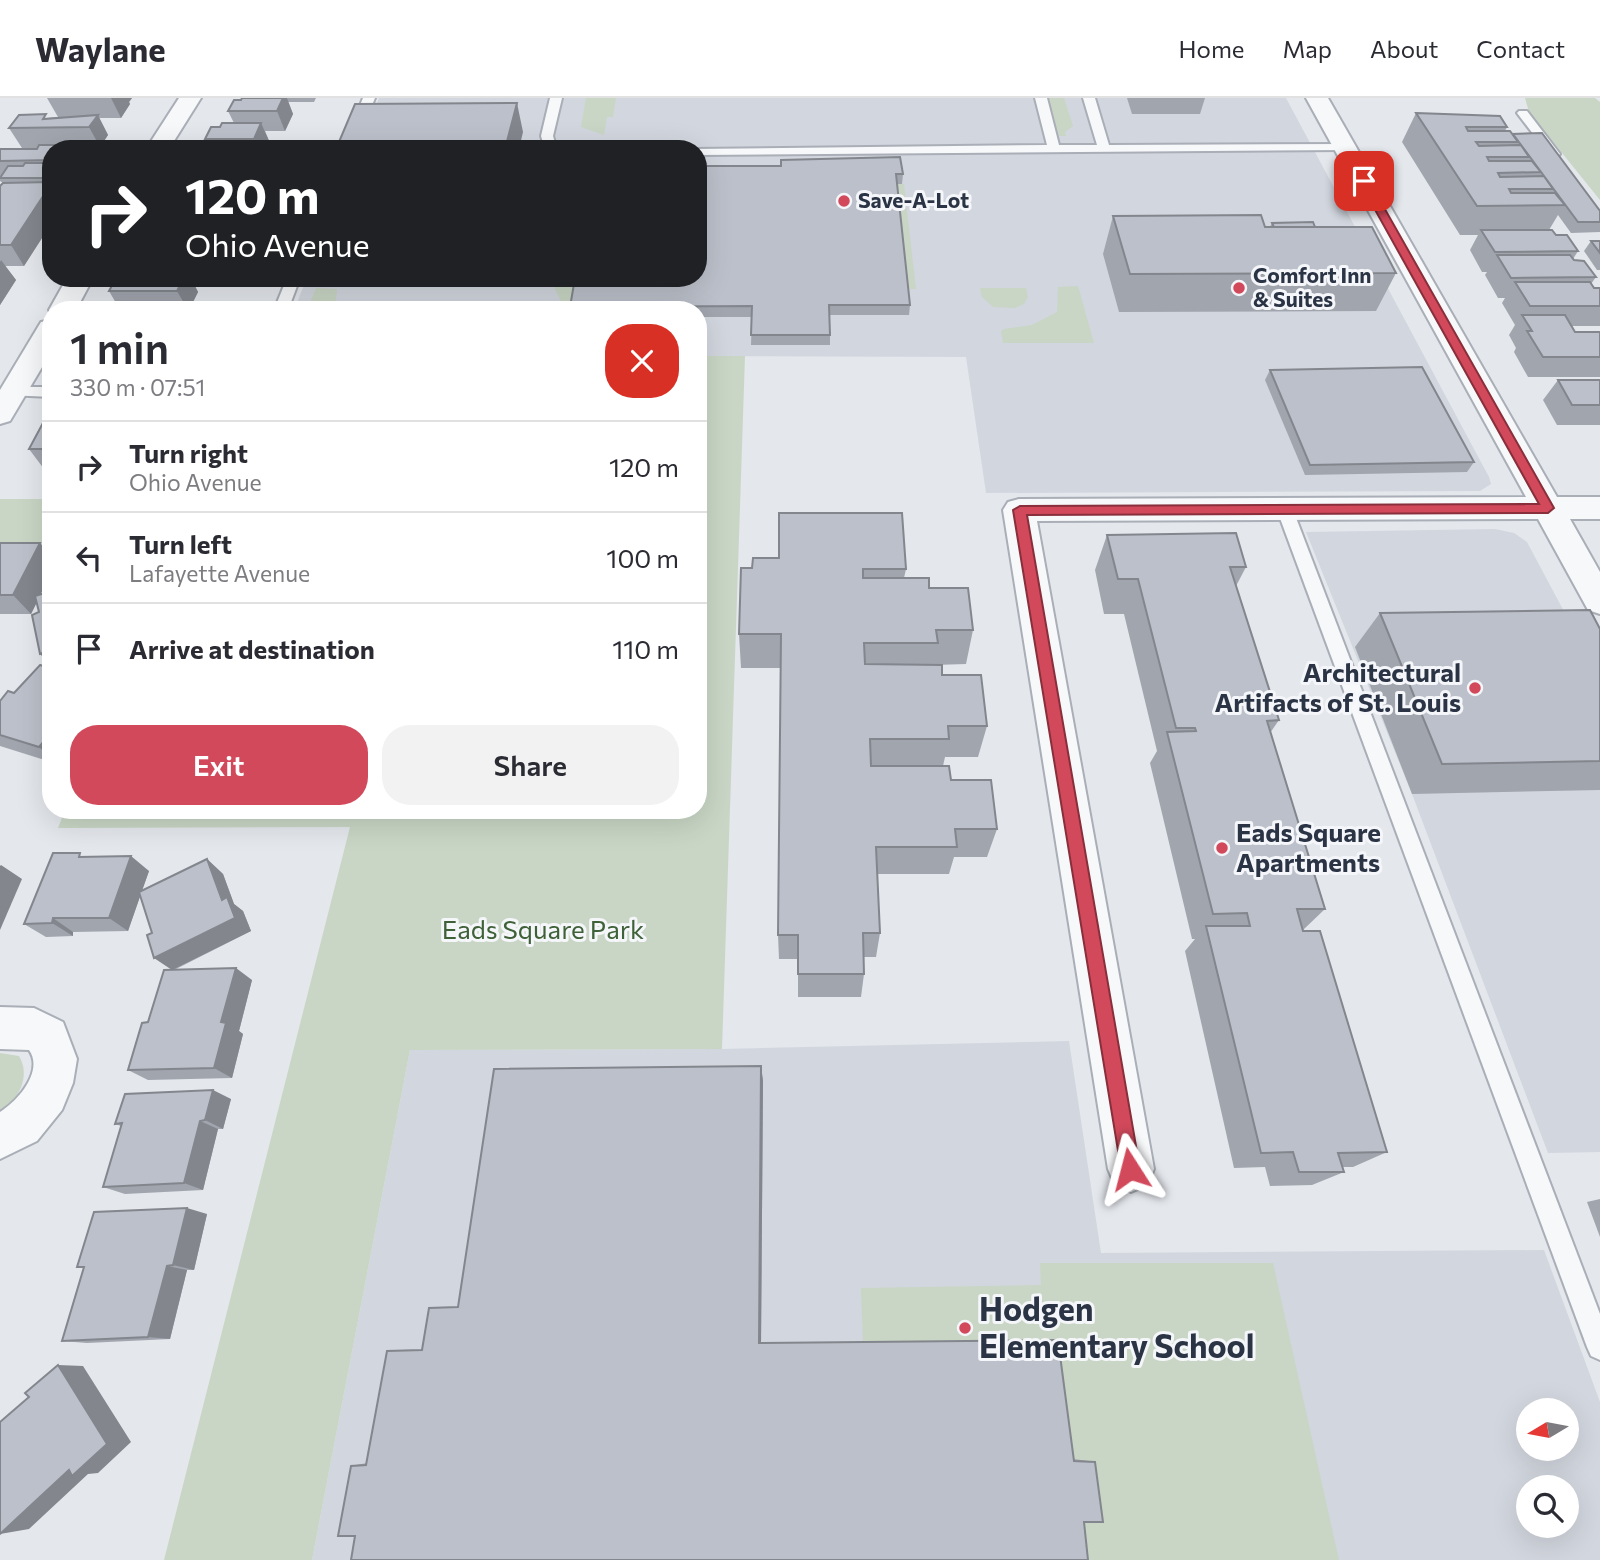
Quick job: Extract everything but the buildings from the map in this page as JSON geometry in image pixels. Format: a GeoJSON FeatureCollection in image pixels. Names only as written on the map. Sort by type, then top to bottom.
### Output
{"type":"FeatureCollection","features":[{"type":"Feature","properties":{"kind":"street"},"geometry":{"type":"LineString","coordinates":[[163,140],[190,98]]}},
{"type":"Feature","properties":{"kind":"street"},"geometry":{"type":"LineString","coordinates":[[1317,98],[1600,601]]}},
{"type":"Feature","properties":{"kind":"street"},"geometry":{"type":"LineString","coordinates":[[6,403],[42,343]]}},
{"type":"Feature","properties":{"kind":"street"},"geometry":{"type":"LineString","coordinates":[[1130,1169],[1020,510],[1600,508]]}},
{"type":"Feature","properties":{"kind":"street"},"geometry":{"type":"LineString","coordinates":[[0,1028],[34,1029],[48,1037],[55,1059],[49,1090],[30,1118],[8,1134],[0,1136]]}},
{"type":"Feature","properties":{"kind":"lane"},"geometry":{"type":"LineString","coordinates":[[352,140],[369,98]]}},
{"type":"Feature","properties":{"kind":"lane"},"geometry":{"type":"LineString","coordinates":[[549,140],[556,98]]}},
{"type":"Feature","properties":{"kind":"lane"},"geometry":{"type":"LineString","coordinates":[[1041,98],[1054,149]]}},
{"type":"Feature","properties":{"kind":"lane"},"geometry":{"type":"LineString","coordinates":[[1089,98],[1104,149]]}},
{"type":"Feature","properties":{"kind":"lane"},"geometry":{"type":"LineString","coordinates":[[1523,113],[1560,162]]}},
{"type":"Feature","properties":{"kind":"lane"},"geometry":{"type":"LineString","coordinates":[[707,151],[1345,147]]}},
{"type":"Feature","properties":{"kind":"lane"},"geometry":{"type":"LineString","coordinates":[[6,403],[42,394]]}},
{"type":"Feature","properties":{"kind":"lane"},"geometry":{"type":"LineString","coordinates":[[1285,510],[1600,1347]]}},
{"type":"Feature","properties":{"kind":"shaded area"},"geometry":{"type":"Polygon","coordinates":[[[379,98],[1286,98],[1491,484],[1480,491],[986,493],[966,357],[707,356],[707,301],[298,301],[303,287],[707,287],[707,140],[363,140],[379,98]]]}},
{"type":"Feature","properties":{"kind":"shaded area"},"geometry":{"type":"Polygon","coordinates":[[[1495,529],[1514,533],[1527,542],[1600,679],[1600,1152],[1548,1153],[1412,794],[1306,532],[1495,529]]]}},
{"type":"Feature","properties":{"kind":"shaded area","name":"Hodgen Elementary School"},"geometry":{"type":"Polygon","coordinates":[[[1069,1041],[1101,1253],[1544,1250],[1600,1402],[1600,1560],[312,1560],[410,1050],[722,1049],[1069,1041]]]}},
{"type":"Feature","properties":{"kind":"green space"},"geometry":{"type":"Polygon","coordinates":[[[586,98],[616,98],[613,117],[607,117],[604,135],[581,127],[586,98]]]}},
{"type":"Feature","properties":{"kind":"green space"},"geometry":{"type":"Polygon","coordinates":[[[1048,98],[1064,98],[1073,126],[1065,132],[1066,136],[1059,136],[1048,98]]]}},
{"type":"Feature","properties":{"kind":"green space"},"geometry":{"type":"Polygon","coordinates":[[[1525,98],[1595,98],[1600,102],[1600,200],[1529,112],[1525,98]]]}},
{"type":"Feature","properties":{"kind":"green space"},"geometry":{"type":"Polygon","coordinates":[[[895,184],[904,184],[916,289],[906,289],[895,184]]]}},
{"type":"Feature","properties":{"kind":"green space"},"geometry":{"type":"Polygon","coordinates":[[[1078,286],[1094,343],[1003,343],[1001,331],[1004,329],[1032,325],[1057,312],[1058,287],[1078,286]]]}},
{"type":"Feature","properties":{"kind":"green space"},"geometry":{"type":"Polygon","coordinates":[[[554,287],[577,287],[575,301],[561,301],[554,287]]]}},
{"type":"Feature","properties":{"kind":"green space"},"geometry":{"type":"Polygon","coordinates":[[[316,288],[337,289],[336,301],[311,301],[316,288]]]}},
{"type":"Feature","properties":{"kind":"green space"},"geometry":{"type":"Polygon","coordinates":[[[980,288],[1026,288],[1028,297],[1024,304],[1015,308],[993,307],[982,297],[980,288]]]}},
{"type":"Feature","properties":{"kind":"green space","name":"Eads Square Park"},"geometry":{"type":"Polygon","coordinates":[[[707,356],[745,356],[722,1049],[410,1050],[312,1560],[164,1560],[350,827],[58,828],[62,819],[707,819],[707,356]]]}},
{"type":"Feature","properties":{"kind":"green space"},"geometry":{"type":"Polygon","coordinates":[[[0,499],[42,499],[42,557],[0,557],[0,499]]]}},
{"type":"Feature","properties":{"kind":"green space"},"geometry":{"type":"Polygon","coordinates":[[[0,1053],[19,1056],[24,1071],[18,1094],[0,1111],[0,1053]]]}},
{"type":"Feature","properties":{"kind":"green space"},"geometry":{"type":"Polygon","coordinates":[[[1040,1263],[1273,1263],[1339,1560],[1074,1560],[1060,1458],[863,1345],[861,1288],[1041,1285],[1040,1263]]]}},
{"type":"Feature","properties":{"kind":"place","name":"Save-A-Lot"},"geometry":{"type":"Point","coordinates":[844,201]}},
{"type":"Feature","properties":{"kind":"place","name":"Comfort Inn & Suites"},"geometry":{"type":"Point","coordinates":[1239,288]}},
{"type":"Feature","properties":{"kind":"place","name":"Architectural Artifacts of St. Louis"},"geometry":{"type":"Point","coordinates":[1475,688]}},
{"type":"Feature","properties":{"kind":"place","name":"Eads Square Apartments"},"geometry":{"type":"Point","coordinates":[1222,848]}},
{"type":"Feature","properties":{"kind":"place","name":"Hodgen Elementary School"},"geometry":{"type":"Point","coordinates":[965,1328]}},
{"type":"Feature","properties":{"kind":"route"},"geometry":{"type":"LineString","coordinates":[[1130,1169],[1020,510],[1548,508],[1364,181]]}}]}
